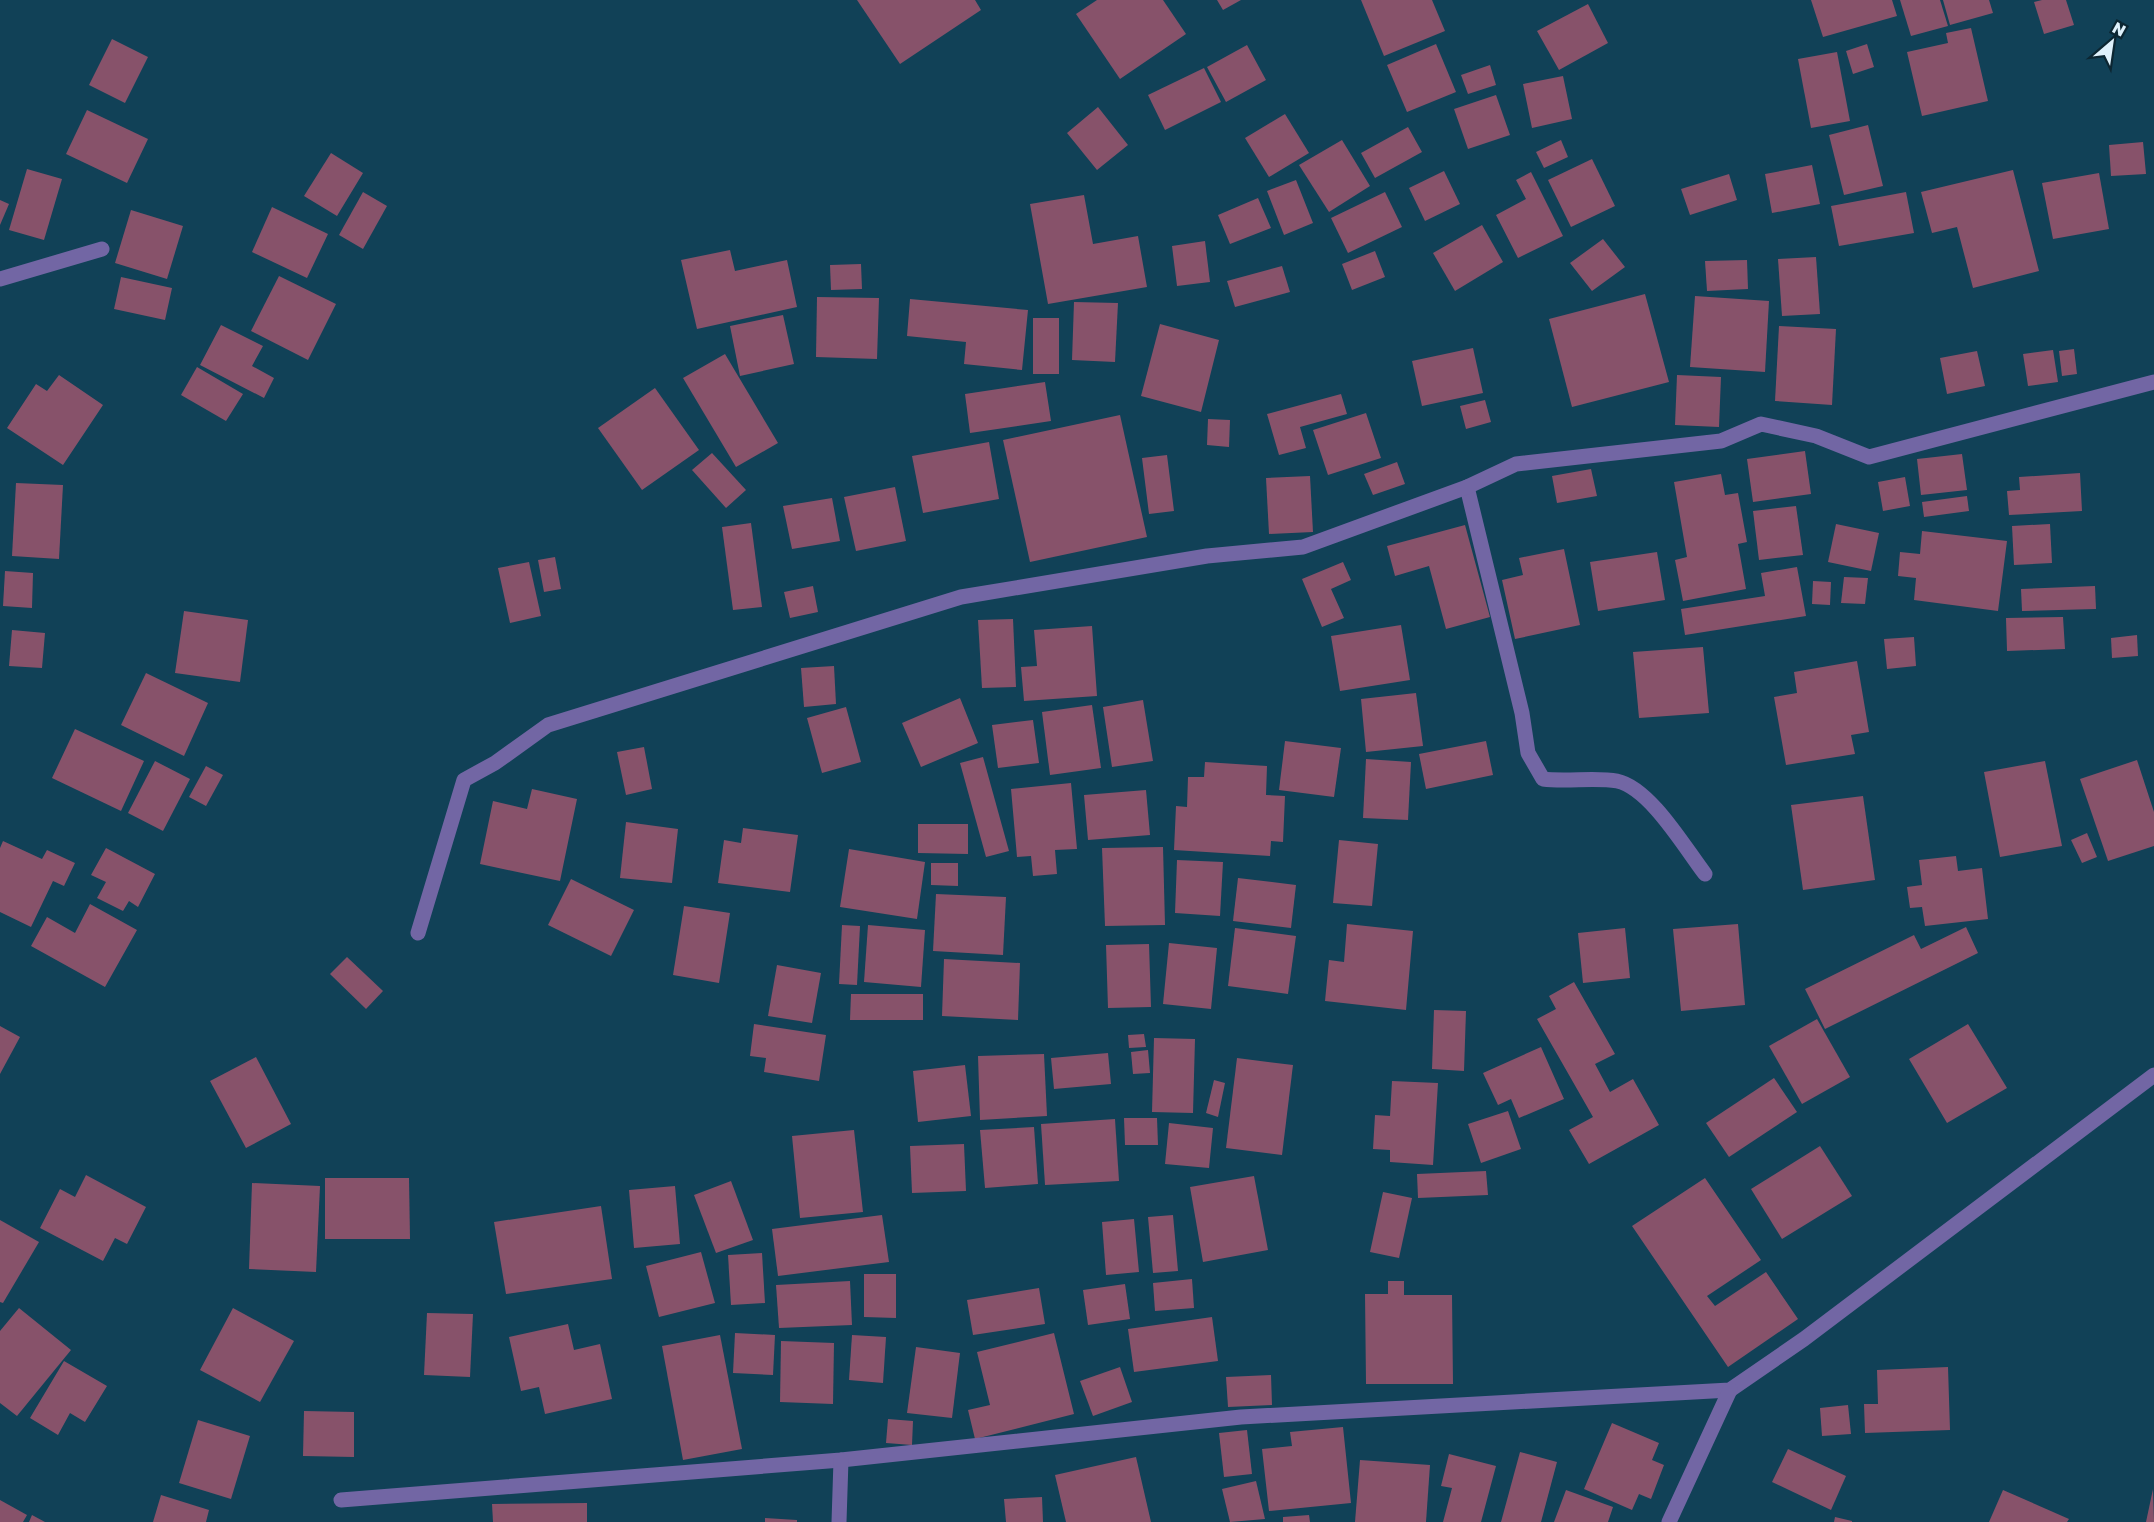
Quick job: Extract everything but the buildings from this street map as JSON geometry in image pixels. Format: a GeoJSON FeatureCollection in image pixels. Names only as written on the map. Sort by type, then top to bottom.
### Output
{"type":"FeatureCollection","features":[{"type":"Feature","properties":{"kind":"street"},"geometry":{"type":"LineString","coordinates":[[0,279],[102,249]]}},
{"type":"Feature","properties":{"kind":"street"},"geometry":{"type":"LineString","coordinates":[[418,933],[464,780],[495,763],[548,725],[961,597],[1207,556],[1304,547],[1467,487],[1516,464],[1721,441],[1761,424],[1816,436],[1869,457],[2154,382]]}},
{"type":"Feature","properties":{"kind":"street"},"geometry":{"type":"LineString","coordinates":[[1467,487],[1522,713],[1528,753],[1543,779],[1567,782],[1616,781],[1635,788],[1658,812],[1705,874]]}},
{"type":"Feature","properties":{"kind":"street"},"geometry":{"type":"LineString","coordinates":[[1669,1522],[1730,1390],[1804,1339],[2154,1075]]}},
{"type":"Feature","properties":{"kind":"street"},"geometry":{"type":"LineString","coordinates":[[341,1500],[841,1460],[1241,1417],[1730,1390]]}},
{"type":"Feature","properties":{"kind":"street"},"geometry":{"type":"LineString","coordinates":[[839,1522],[841,1460]]}}]}
